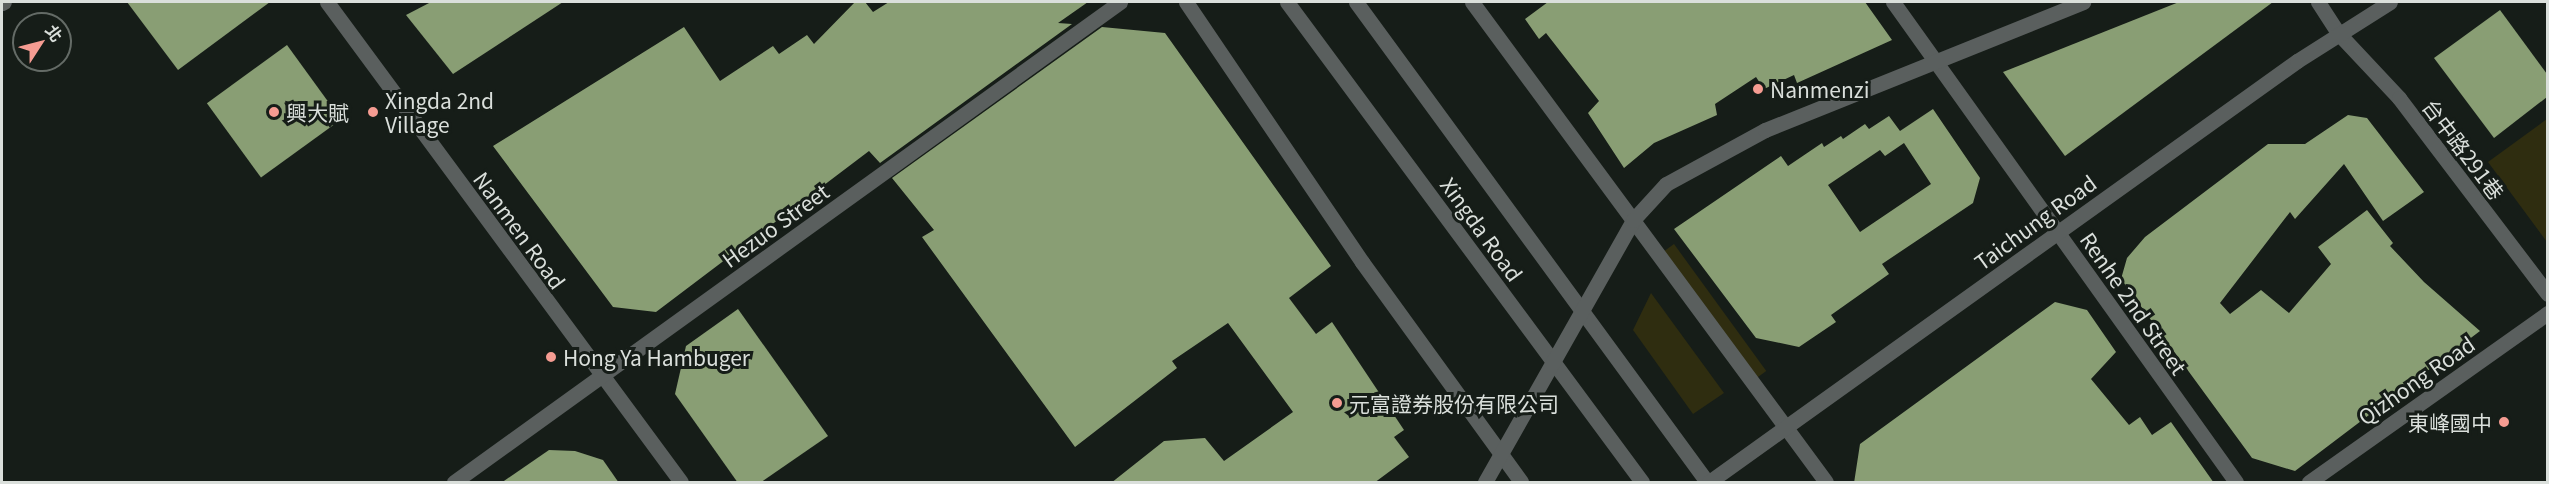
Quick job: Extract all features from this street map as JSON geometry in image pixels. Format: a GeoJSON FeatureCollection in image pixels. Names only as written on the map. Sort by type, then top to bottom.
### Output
{"type":"FeatureCollection","features":[{"type":"Feature","properties":{"kind":"street","name":"Nanmen Road"},"geometry":{"type":"LineString","coordinates":[[327,2],[681,483]]}},
{"type":"Feature","properties":{"kind":"street","name":"Hezuo Street"},"geometry":{"type":"LineString","coordinates":[[454,483],[1120,2]]}},
{"type":"Feature","properties":{"kind":"street"},"geometry":{"type":"LineString","coordinates":[[1186,2],[1521,483]]}},
{"type":"Feature","properties":{"kind":"street","name":"Xingda Road"},"geometry":{"type":"LineString","coordinates":[[1287,2],[1641,483]]}},
{"type":"Feature","properties":{"kind":"street","name":"Xingda Road"},"geometry":{"type":"LineString","coordinates":[[1356,2],[1708,483]]}},
{"type":"Feature","properties":{"kind":"street"},"geometry":{"type":"LineString","coordinates":[[1472,2],[1826,483]]}},
{"type":"Feature","properties":{"kind":"street","name":"Renhe 2nd Street"},"geometry":{"type":"LineString","coordinates":[[1893,2],[2236,483]]}},
{"type":"Feature","properties":{"kind":"street"},"geometry":{"type":"LineString","coordinates":[[1485,483],[1633,220],[1666,184],[1698,163],[1765,130],[2084,2]]}},
{"type":"Feature","properties":{"kind":"street","name":"台中路291巷"},"geometry":{"type":"LineString","coordinates":[[2318,2],[2339,34],[2399,98],[2547,294]]}},
{"type":"Feature","properties":{"kind":"street","name":"Taichung Road"},"geometry":{"type":"LineString","coordinates":[[1708,483],[2057,231],[2339,34],[2390,2]]}},
{"type":"Feature","properties":{"kind":"street","name":"Qizhong Road"},"geometry":{"type":"LineString","coordinates":[[2309,483],[2547,313]]}},
{"type":"Feature","properties":{"kind":"shaded area"},"geometry":{"type":"Polygon","coordinates":[[[2547,119],[2547,242],[2488,162],[2547,119]]]}},
{"type":"Feature","properties":{"kind":"shaded area"},"geometry":{"type":"Polygon","coordinates":[[[1674,244],[1766,371],[1749,383],[1657,256],[1674,244]]]}},
{"type":"Feature","properties":{"kind":"shaded area"},"geometry":{"type":"Polygon","coordinates":[[[1651,293],[1724,393],[1693,414],[1633,330],[1651,293]]]}},
{"type":"Feature","properties":{"kind":"building"},"geometry":{"type":"Polygon","coordinates":[[[127,2],[270,2],[178,70],[127,2]]]}},
{"type":"Feature","properties":{"kind":"building"},"geometry":{"type":"Polygon","coordinates":[[[431,2],[563,2],[453,74],[406,15],[431,2]]]}},
{"type":"Feature","properties":{"kind":"building"},"geometry":{"type":"Polygon","coordinates":[[[855,2],[865,2],[873,12],[889,2],[1088,2],[1058,23],[1072,24],[880,163],[869,151],[656,312],[613,307],[493,146],[684,27],[720,81],[773,46],[779,54],[807,35],[814,44],[855,2]]]}},
{"type":"Feature","properties":{"kind":"building"},"geometry":{"type":"Polygon","coordinates":[[[1548,2],[1865,2],[1892,40],[1797,83],[1794,75],[1764,89],[1756,77],[1715,104],[1717,115],[1654,143],[1624,168],[1588,113],[1599,101],[1546,33],[1539,39],[1525,19],[1548,2]]]}},
{"type":"Feature","properties":{"kind":"building"},"geometry":{"type":"Polygon","coordinates":[[[2179,2],[2273,2],[2065,156],[2003,72],[2179,2]]]}},
{"type":"Feature","properties":{"kind":"building"},"geometry":{"type":"Polygon","coordinates":[[[2500,10],[2547,74],[2547,97],[2494,138],[2434,58],[2500,10]]]}},
{"type":"Feature","properties":{"kind":"building"},"geometry":{"type":"Polygon","coordinates":[[[1102,27],[1165,33],[1331,266],[1289,298],[1316,334],[1332,322],[1404,430],[1394,437],[1409,457],[1374,483],[1111,483],[1164,441],[1205,438],[1224,461],[1293,412],[1228,323],[1172,361],[1177,368],[1075,447],[922,237],[934,230],[892,178],[1102,27]]]}},
{"type":"Feature","properties":{"kind":"building","name":"興大賦"},"geometry":{"type":"Polygon","coordinates":[[[287,45],[341,119],[261,178],[207,103],[287,45]]]}},
{"type":"Feature","properties":{"kind":"building"},"geometry":{"type":"Polygon","coordinates":[[[1933,109],[1980,178],[1973,203],[1882,264],[1889,274],[1831,315],[1836,322],[1799,347],[1756,338],[1674,229],[1781,156],[1788,166],[1822,143],[1824,147],[1841,136],[1843,139],[1865,124],[1869,129],[1889,116],[1900,131],[1933,109]],[[1904,143],[1885,156],[1880,150],[1828,185],[1860,232],[1931,184],[1904,143]]]}},
{"type":"Feature","properties":{"kind":"building"},"geometry":{"type":"Polygon","coordinates":[[[2348,115],[2367,118],[2424,192],[2383,221],[2344,164],[2295,219],[2290,212],[2220,303],[2230,314],[2261,290],[2289,313],[2331,264],[2318,247],[2367,210],[2393,243],[2390,246],[2424,282],[2480,331],[2295,471],[2252,458],[2121,279],[2127,258],[2145,237],[2268,144],[2305,144],[2348,115]]]}},
{"type":"Feature","properties":{"kind":"building"},"geometry":{"type":"Polygon","coordinates":[[[2055,302],[2087,310],[2116,352],[2091,379],[2129,425],[2140,417],[2152,435],[2171,422],[2214,483],[1854,483],[1860,444],[2055,302]]]}},
{"type":"Feature","properties":{"kind":"building"},"geometry":{"type":"Polygon","coordinates":[[[738,309],[828,436],[760,483],[738,483],[675,394],[686,346],[738,309]]]}},
{"type":"Feature","properties":{"kind":"building"},"geometry":{"type":"Polygon","coordinates":[[[549,450],[575,451],[603,460],[619,483],[501,483],[549,450]]]}},
{"type":"Feature","properties":{"kind":"place","name":"Nanmenzi"},"geometry":{"type":"Point","coordinates":[1758,89]}},
{"type":"Feature","properties":{"kind":"place","name":"興大賦"},"geometry":{"type":"Point","coordinates":[274,112]}},
{"type":"Feature","properties":{"kind":"place","name":"Xingda 2nd Village"},"geometry":{"type":"Point","coordinates":[373,112]}},
{"type":"Feature","properties":{"kind":"place","name":"Hong Ya Hambuger"},"geometry":{"type":"Point","coordinates":[551,357]}},
{"type":"Feature","properties":{"kind":"place","name":"元富證券股份有限公司"},"geometry":{"type":"Point","coordinates":[1337,403]}},
{"type":"Feature","properties":{"kind":"place","name":"東峰國中"},"geometry":{"type":"Point","coordinates":[2504,422]}}]}
